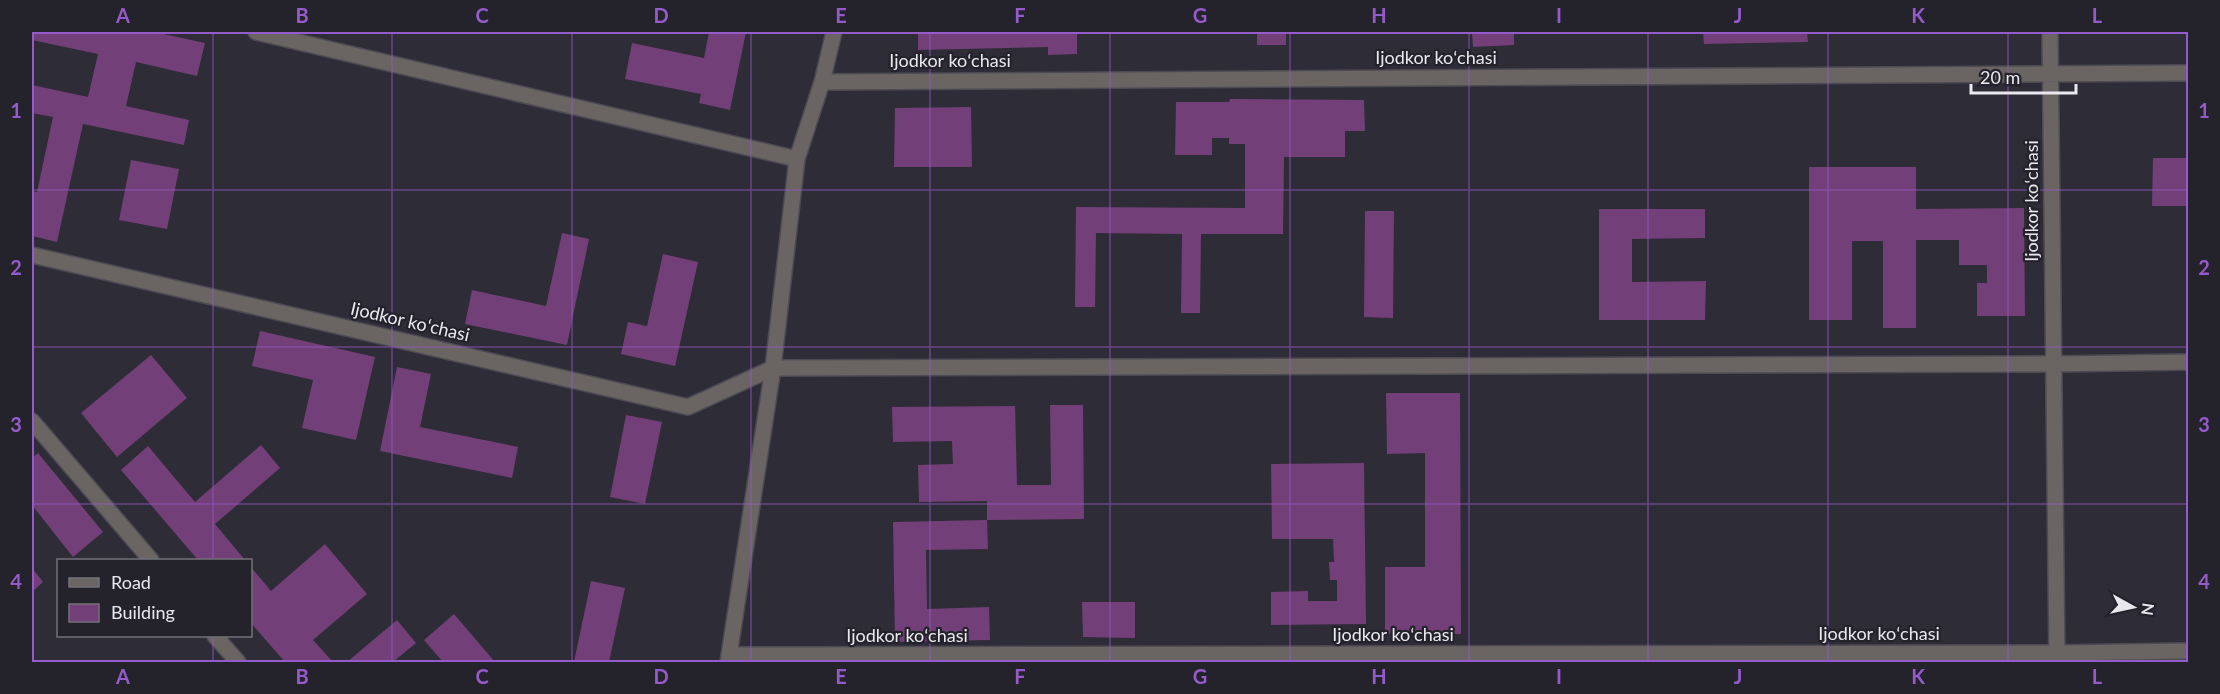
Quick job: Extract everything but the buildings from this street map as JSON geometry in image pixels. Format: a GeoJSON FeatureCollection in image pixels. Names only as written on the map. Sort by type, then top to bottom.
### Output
{"type":"FeatureCollection","features":[{"type":"Feature","properties":{"kind":"street"},"geometry":{"type":"LineString","coordinates":[[256,32],[797,159]]}},
{"type":"Feature","properties":{"kind":"street","name":"Ijodkor koʻchasi"},"geometry":{"type":"LineString","coordinates":[[834,32],[822,82],[797,159],[773,368],[728,659],[2057,658],[2188,651]]}},
{"type":"Feature","properties":{"kind":"street","name":"Ijodkor koʻchasi"},"geometry":{"type":"LineString","coordinates":[[2050,32],[2057,658]]}},
{"type":"Feature","properties":{"kind":"street","name":"Ijodkor koʻchasi"},"geometry":{"type":"LineString","coordinates":[[822,82],[2188,73]]}},
{"type":"Feature","properties":{"kind":"street","name":"Ijodkor koʻchasi"},"geometry":{"type":"LineString","coordinates":[[32,255],[688,407],[773,368],[2188,362]]}},
{"type":"Feature","properties":{"kind":"street"},"geometry":{"type":"LineString","coordinates":[[32,421],[149,559]]}},
{"type":"Feature","properties":{"kind":"street"},"geometry":{"type":"LineString","coordinates":[[216,637],[238,663]]}}]}
